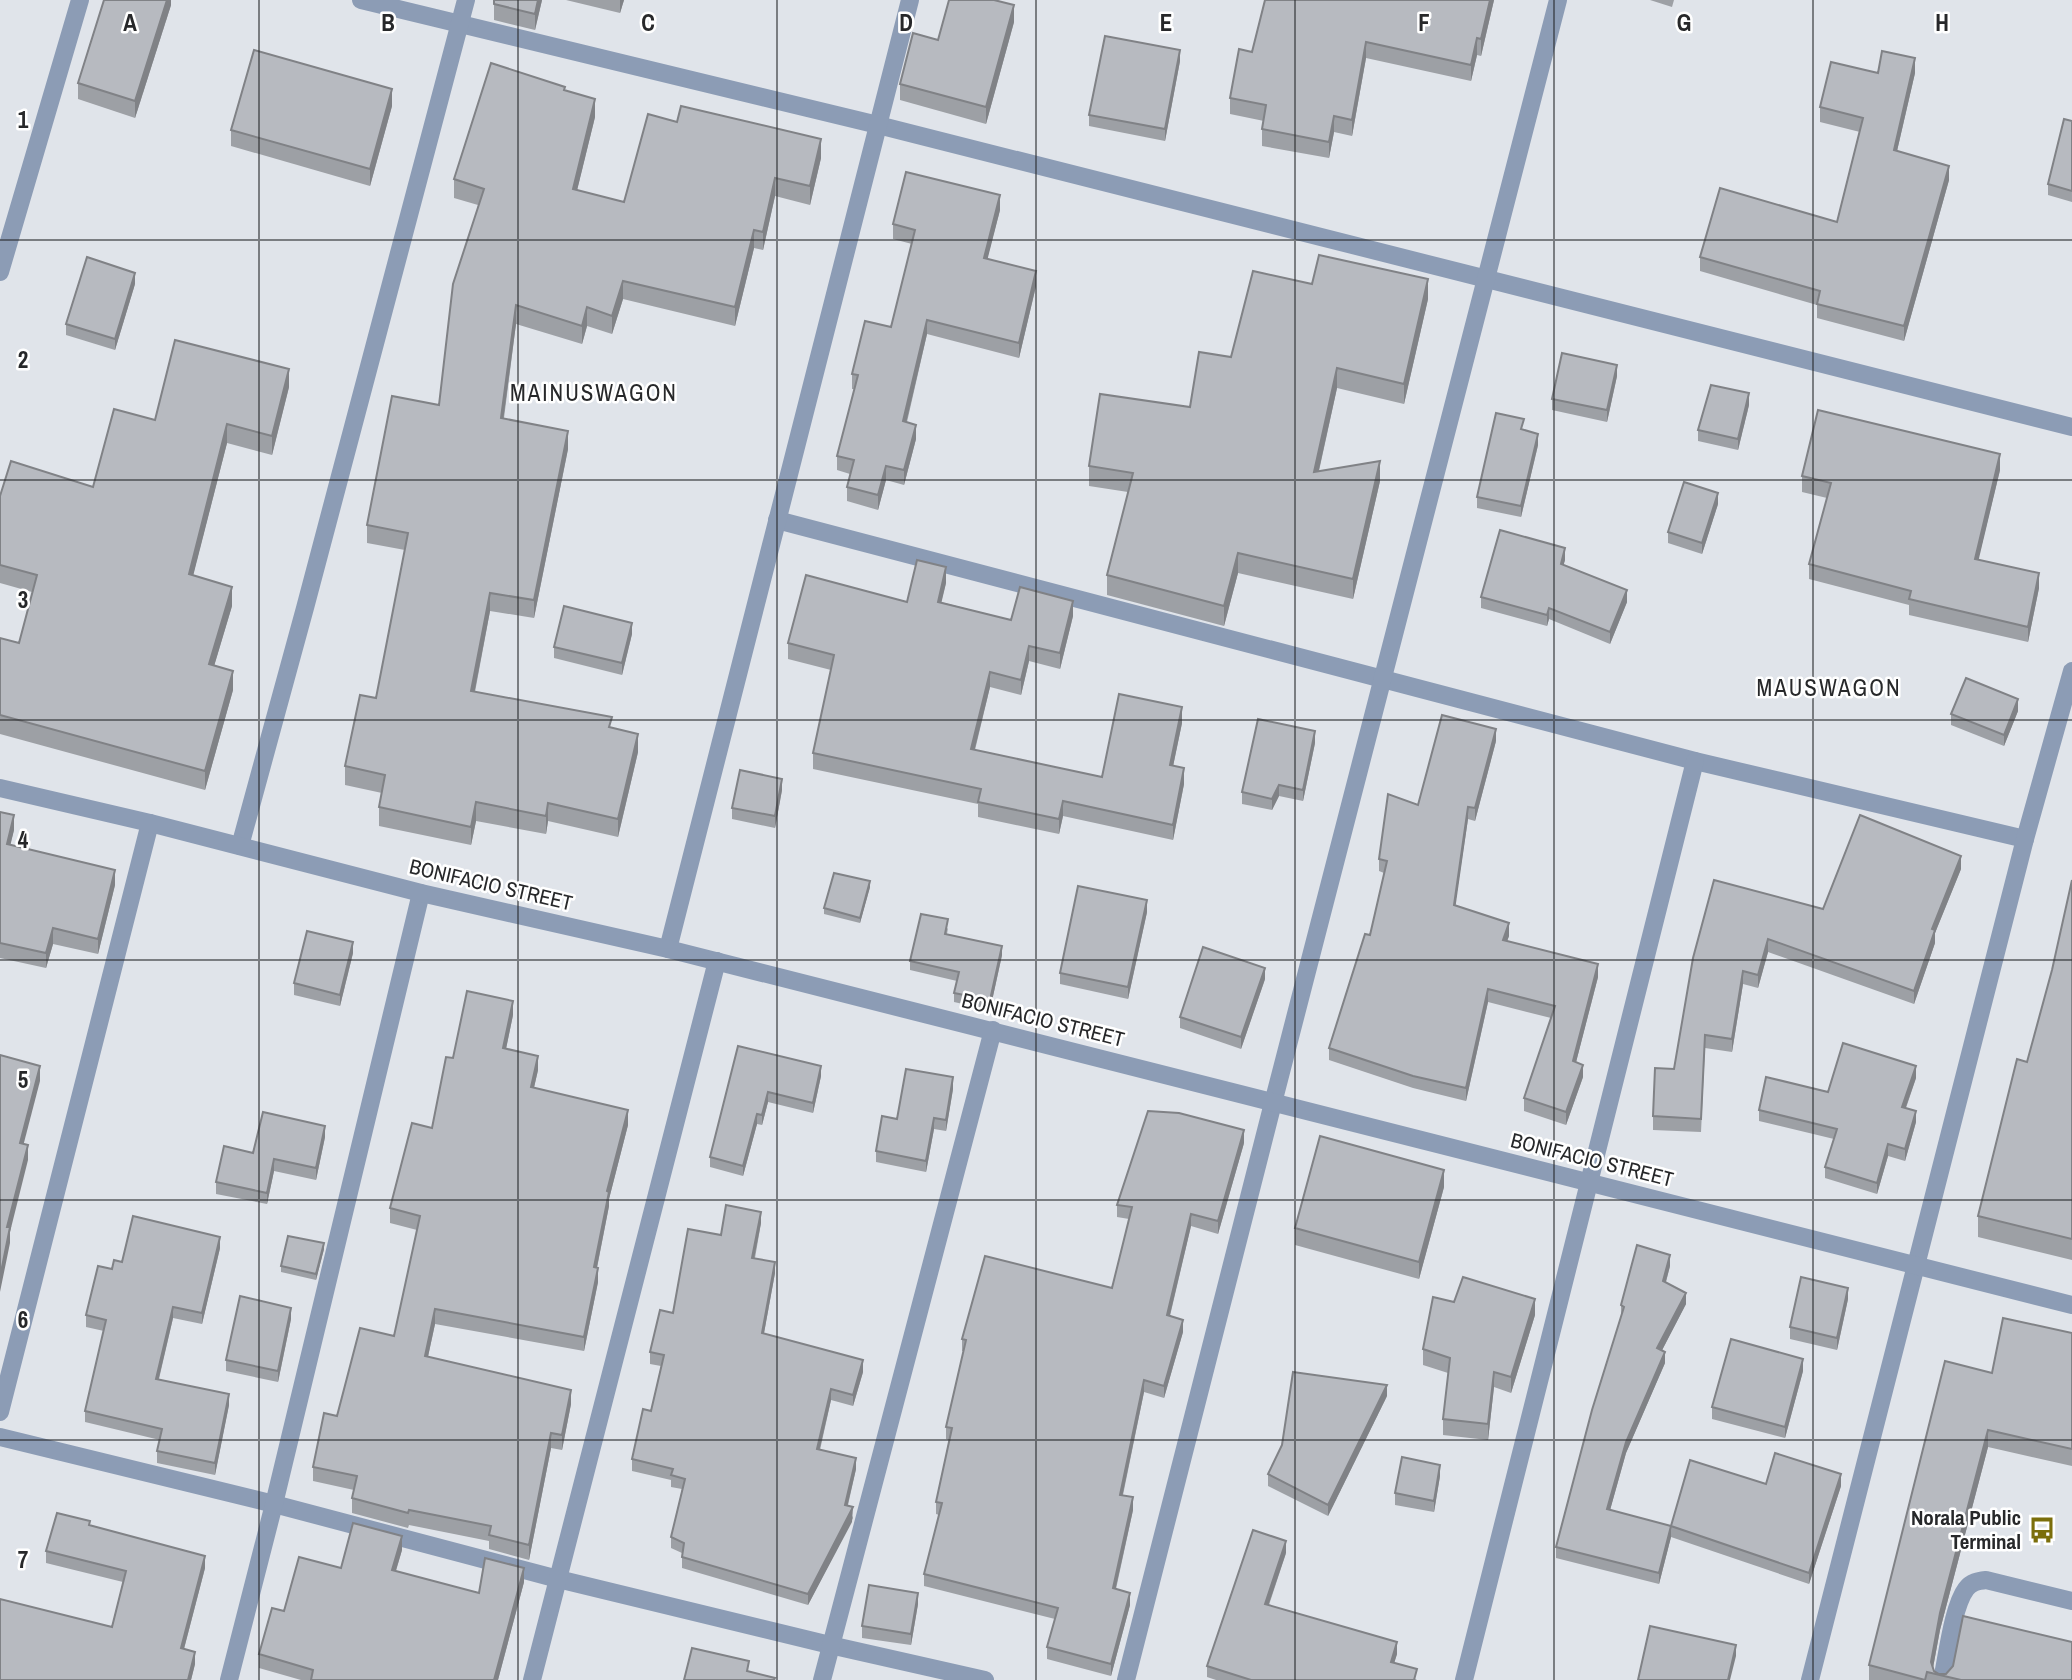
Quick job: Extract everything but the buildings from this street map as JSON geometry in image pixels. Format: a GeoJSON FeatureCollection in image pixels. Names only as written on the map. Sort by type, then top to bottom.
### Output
{"type":"FeatureCollection","features":[{"type":"Feature","properties":{"kind":"street"},"geometry":{"type":"LineString","coordinates":[[0,272],[80,0]]}},
{"type":"Feature","properties":{"kind":"street"},"geometry":{"type":"LineString","coordinates":[[361,0],[878,125],[2072,427]]}},
{"type":"Feature","properties":{"kind":"street"},"geometry":{"type":"LineString","coordinates":[[240,846],[466,0]]}},
{"type":"Feature","properties":{"kind":"street"},"geometry":{"type":"LineString","coordinates":[[668,949],[910,0]]}},
{"type":"Feature","properties":{"kind":"street"},"geometry":{"type":"LineString","coordinates":[[1126,1680],[1558,0]]}},
{"type":"Feature","properties":{"kind":"street"},"geometry":{"type":"LineString","coordinates":[[777,520],[1695,761],[2025,839]]}},
{"type":"Feature","properties":{"kind":"street"},"geometry":{"type":"LineString","coordinates":[[1811,1680],[2025,839],[2072,671]]}},
{"type":"Feature","properties":{"kind":"street"},"geometry":{"type":"LineString","coordinates":[[1464,1680],[1695,761]]}},
{"type":"Feature","properties":{"kind":"street","name":"BONIFACIO STREET"},"geometry":{"type":"LineString","coordinates":[[0,788],[150,823],[421,893],[717,961],[2072,1305]]}},
{"type":"Feature","properties":{"kind":"street"},"geometry":{"type":"LineString","coordinates":[[0,1412],[150,823]]}},
{"type":"Feature","properties":{"kind":"street"},"geometry":{"type":"LineString","coordinates":[[229,1680],[421,893]]}},
{"type":"Feature","properties":{"kind":"street"},"geometry":{"type":"LineString","coordinates":[[532,1680],[717,961]]}},
{"type":"Feature","properties":{"kind":"street"},"geometry":{"type":"LineString","coordinates":[[822,1680],[993,1030]]}},
{"type":"Feature","properties":{"kind":"street"},"geometry":{"type":"LineString","coordinates":[[0,1437],[274,1504],[558,1579],[985,1680]]}},
{"type":"Feature","properties":{"kind":"street"},"geometry":{"type":"LineString","coordinates":[[1942,1680],[1959,1600],[1968,1587],[1977,1581],[1986,1580],[2072,1601]]}},
{"type":"Feature","properties":{"kind":"place","name":"Norala Public Terminal"},"geometry":{"type":"Point","coordinates":[2042,1530]}},
{"type":"Feature","properties":{"kind":"district","name":"MAINUSWAGON"},"geometry":{"type":"Point","coordinates":[594,393]}},
{"type":"Feature","properties":{"kind":"district","name":"MAUSWAGON"},"geometry":{"type":"Point","coordinates":[1829,688]}}]}
